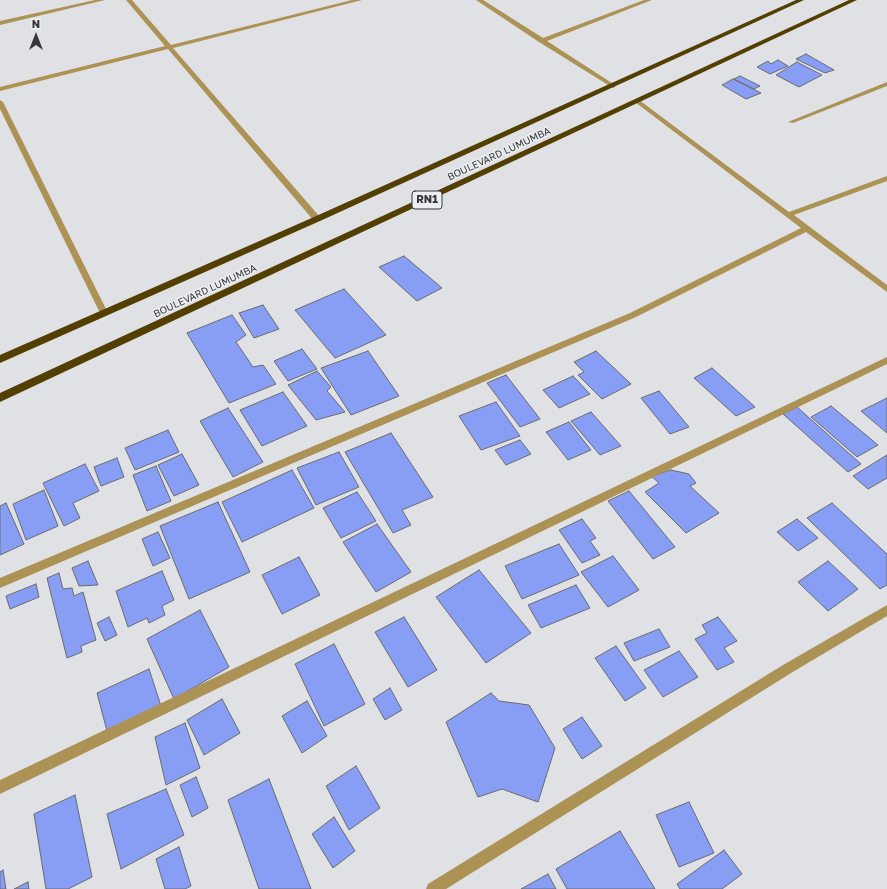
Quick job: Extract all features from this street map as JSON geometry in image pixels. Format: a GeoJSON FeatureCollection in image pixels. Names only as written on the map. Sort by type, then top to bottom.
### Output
{"type":"FeatureCollection","features":[{"type":"Feature","properties":{"kind":"highway","name":"BOULEVARD LUMUMBA"},"geometry":{"type":"LineString","coordinates":[[0,359],[317,219],[801,0]]}},
{"type":"Feature","properties":{"kind":"highway","name":"BOULEVARD LUMUMBA"},"geometry":{"type":"LineString","coordinates":[[0,398],[854,0]]}},
{"type":"Feature","properties":{"kind":"street"},"geometry":{"type":"LineString","coordinates":[[0,23],[102,0]]}},
{"type":"Feature","properties":{"kind":"street"},"geometry":{"type":"LineString","coordinates":[[129,0],[317,219]]}},
{"type":"Feature","properties":{"kind":"street"},"geometry":{"type":"LineString","coordinates":[[0,89],[359,0]]}},
{"type":"Feature","properties":{"kind":"street"},"geometry":{"type":"LineString","coordinates":[[479,0],[613,86]]}},
{"type":"Feature","properties":{"kind":"street"},"geometry":{"type":"LineString","coordinates":[[541,41],[649,0]]}},
{"type":"Feature","properties":{"kind":"street"},"geometry":{"type":"LineString","coordinates":[[792,122],[887,84]]}},
{"type":"Feature","properties":{"kind":"street"},"geometry":{"type":"LineString","coordinates":[[637,101],[887,289]]}},
{"type":"Feature","properties":{"kind":"street"},"geometry":{"type":"LineString","coordinates":[[0,102],[104,314]]}},
{"type":"Feature","properties":{"kind":"street"},"geometry":{"type":"LineString","coordinates":[[787,215],[887,178]]}},
{"type":"Feature","properties":{"kind":"street"},"geometry":{"type":"LineString","coordinates":[[0,583],[633,314],[806,229]]}},
{"type":"Feature","properties":{"kind":"street"},"geometry":{"type":"LineString","coordinates":[[0,787],[887,360]]}},
{"type":"Feature","properties":{"kind":"street"},"geometry":{"type":"LineString","coordinates":[[433,889],[887,610]]}},
{"type":"Feature","properties":{"kind":"building"},"geometry":{"type":"Polygon","coordinates":[[[806,54],[834,70],[825,73],[796,59],[806,54]]]}},
{"type":"Feature","properties":{"kind":"building"},"geometry":{"type":"Polygon","coordinates":[[[778,60],[788,66],[770,74],[757,67],[768,61],[771,64],[778,60]]]}},
{"type":"Feature","properties":{"kind":"building"},"geometry":{"type":"Polygon","coordinates":[[[797,62],[822,75],[799,87],[776,75],[797,62]]]}},
{"type":"Feature","properties":{"kind":"building"},"geometry":{"type":"Polygon","coordinates":[[[740,76],[760,86],[754,89],[734,79],[740,76]]]}},
{"type":"Feature","properties":{"kind":"building"},"geometry":{"type":"Polygon","coordinates":[[[733,79],[761,93],[746,99],[722,85],[733,79]]]}},
{"type":"Feature","properties":{"kind":"building"},"geometry":{"type":"Polygon","coordinates":[[[404,256],[442,288],[417,301],[379,267],[404,256]]]}},
{"type":"Feature","properties":{"kind":"building"},"geometry":{"type":"Polygon","coordinates":[[[344,289],[386,335],[335,358],[295,310],[344,289]]]}},
{"type":"Feature","properties":{"kind":"building"},"geometry":{"type":"Polygon","coordinates":[[[263,305],[279,329],[254,338],[239,313],[263,305]]]}},
{"type":"Feature","properties":{"kind":"building"},"geometry":{"type":"Polygon","coordinates":[[[232,315],[246,335],[236,342],[253,367],[263,365],[276,384],[229,403],[187,333],[232,315]]]}},
{"type":"Feature","properties":{"kind":"building"},"geometry":{"type":"Polygon","coordinates":[[[302,349],[317,369],[288,381],[274,361],[302,349]]]}},
{"type":"Feature","properties":{"kind":"building"},"geometry":{"type":"Polygon","coordinates":[[[368,351],[399,396],[351,415],[321,368],[368,351]]]}},
{"type":"Feature","properties":{"kind":"building"},"geometry":{"type":"Polygon","coordinates":[[[596,351],[631,384],[602,399],[578,375],[584,372],[574,362],[596,351]]]}},
{"type":"Feature","properties":{"kind":"building"},"geometry":{"type":"Polygon","coordinates":[[[712,368],[755,407],[736,416],[694,378],[712,368]]]}},
{"type":"Feature","properties":{"kind":"building"},"geometry":{"type":"Polygon","coordinates":[[[317,371],[331,387],[327,391],[345,412],[316,420],[288,385],[317,371]]]}},
{"type":"Feature","properties":{"kind":"building"},"geometry":{"type":"Polygon","coordinates":[[[506,375],[540,419],[520,427],[487,383],[506,375]]]}},
{"type":"Feature","properties":{"kind":"building"},"geometry":{"type":"Polygon","coordinates":[[[573,376],[590,394],[559,408],[543,390],[573,376]]]}},
{"type":"Feature","properties":{"kind":"building"},"geometry":{"type":"Polygon","coordinates":[[[659,391],[689,427],[670,434],[641,398],[659,391]]]}},
{"type":"Feature","properties":{"kind":"building"},"geometry":{"type":"Polygon","coordinates":[[[283,392],[307,426],[262,446],[240,410],[283,392]]]}},
{"type":"Feature","properties":{"kind":"building"},"geometry":{"type":"Polygon","coordinates":[[[887,398],[887,433],[861,411],[887,398]]]}},
{"type":"Feature","properties":{"kind":"building"},"geometry":{"type":"Polygon","coordinates":[[[496,402],[520,436],[481,450],[459,416],[496,402]]]}},
{"type":"Feature","properties":{"kind":"building"},"geometry":{"type":"Polygon","coordinates":[[[831,406],[878,445],[857,457],[811,417],[831,406]]]}},
{"type":"Feature","properties":{"kind":"building"},"geometry":{"type":"Polygon","coordinates":[[[797,407],[861,464],[848,472],[783,414],[797,407]]]}},
{"type":"Feature","properties":{"kind":"building"},"geometry":{"type":"Polygon","coordinates":[[[228,408],[263,462],[233,477],[200,421],[228,408]]]}},
{"type":"Feature","properties":{"kind":"building"},"geometry":{"type":"Polygon","coordinates":[[[591,412],[621,446],[600,455],[571,421],[591,412]]]}},
{"type":"Feature","properties":{"kind":"building"},"geometry":{"type":"Polygon","coordinates":[[[569,422],[591,450],[568,460],[546,432],[569,422]]]}},
{"type":"Feature","properties":{"kind":"building"},"geometry":{"type":"Polygon","coordinates":[[[168,430],[179,452],[135,470],[125,448],[168,430]]]}},
{"type":"Feature","properties":{"kind":"building"},"geometry":{"type":"Polygon","coordinates":[[[391,433],[433,497],[402,510],[411,525],[393,533],[345,452],[391,433]]]}},
{"type":"Feature","properties":{"kind":"building"},"geometry":{"type":"Polygon","coordinates":[[[520,440],[531,454],[506,465],[495,450],[520,440]]]}},
{"type":"Feature","properties":{"kind":"building"},"geometry":{"type":"Polygon","coordinates":[[[339,452],[359,487],[316,505],[297,468],[339,452]]]}},
{"type":"Feature","properties":{"kind":"building"},"geometry":{"type":"Polygon","coordinates":[[[182,454],[199,485],[174,496],[158,465],[182,454]]]}},
{"type":"Feature","properties":{"kind":"building"},"geometry":{"type":"Polygon","coordinates":[[[887,455],[887,478],[868,489],[853,476],[887,455]]]}},
{"type":"Feature","properties":{"kind":"building"},"geometry":{"type":"Polygon","coordinates":[[[117,458],[124,477],[101,486],[94,467],[117,458]]]}},
{"type":"Feature","properties":{"kind":"building"},"geometry":{"type":"Polygon","coordinates":[[[85,464],[99,491],[73,503],[80,518],[64,526],[43,483],[85,464]]]}},
{"type":"Feature","properties":{"kind":"building"},"geometry":{"type":"Polygon","coordinates":[[[156,466],[171,501],[147,511],[133,475],[156,466]]]}},
{"type":"Feature","properties":{"kind":"building"},"geometry":{"type":"Polygon","coordinates":[[[292,470],[314,508],[242,542],[222,502],[292,470]]]}},
{"type":"Feature","properties":{"kind":"building"},"geometry":{"type":"Polygon","coordinates":[[[671,470],[689,474],[696,483],[690,486],[719,513],[686,533],[645,492],[659,483],[651,476],[671,470]]]}},
{"type":"Feature","properties":{"kind":"building"},"geometry":{"type":"Polygon","coordinates":[[[44,490],[58,526],[26,540],[13,504],[44,490]]]}},
{"type":"Feature","properties":{"kind":"building"},"geometry":{"type":"Polygon","coordinates":[[[629,491],[675,547],[653,559],[608,501],[629,491]]]}},
{"type":"Feature","properties":{"kind":"building"},"geometry":{"type":"Polygon","coordinates":[[[357,492],[376,521],[341,538],[323,508],[357,492]]]}},
{"type":"Feature","properties":{"kind":"building"},"geometry":{"type":"Polygon","coordinates":[[[218,502],[250,572],[189,599],[160,526],[218,502]]]}},
{"type":"Feature","properties":{"kind":"building"},"geometry":{"type":"Polygon","coordinates":[[[6,503],[24,544],[0,555],[0,506],[6,503]]]}},
{"type":"Feature","properties":{"kind":"building"},"geometry":{"type":"Polygon","coordinates":[[[832,503],[887,554],[887,585],[880,589],[807,518],[832,503]]]}},
{"type":"Feature","properties":{"kind":"building"},"geometry":{"type":"Polygon","coordinates":[[[582,519],[596,538],[590,541],[600,555],[582,563],[559,530],[582,519]]]}},
{"type":"Feature","properties":{"kind":"building"},"geometry":{"type":"Polygon","coordinates":[[[797,519],[818,538],[798,551],[777,532],[797,519]]]}},
{"type":"Feature","properties":{"kind":"building"},"geometry":{"type":"Polygon","coordinates":[[[377,524],[411,572],[376,592],[343,542],[377,524]]]}},
{"type":"Feature","properties":{"kind":"building"},"geometry":{"type":"Polygon","coordinates":[[[158,532],[170,558],[153,566],[142,539],[158,532]]]}},
{"type":"Feature","properties":{"kind":"building"},"geometry":{"type":"Polygon","coordinates":[[[559,544],[579,575],[522,599],[505,566],[559,544]]]}},
{"type":"Feature","properties":{"kind":"building"},"geometry":{"type":"Polygon","coordinates":[[[613,556],[639,590],[608,607],[581,572],[613,556]]]}},
{"type":"Feature","properties":{"kind":"building"},"geometry":{"type":"Polygon","coordinates":[[[299,557],[320,595],[282,614],[262,575],[299,557]]]}},
{"type":"Feature","properties":{"kind":"building"},"geometry":{"type":"Polygon","coordinates":[[[88,561],[98,585],[79,586],[72,568],[88,561]]]}},
{"type":"Feature","properties":{"kind":"building"},"geometry":{"type":"Polygon","coordinates":[[[828,561],[858,589],[828,611],[798,582],[828,561]]]}},
{"type":"Feature","properties":{"kind":"building"},"geometry":{"type":"Polygon","coordinates":[[[479,570],[531,633],[486,663],[436,597],[479,570]]]}},
{"type":"Feature","properties":{"kind":"building"},"geometry":{"type":"Polygon","coordinates":[[[162,571],[174,600],[162,606],[165,615],[149,623],[147,618],[128,627],[116,591],[162,571]]]}},
{"type":"Feature","properties":{"kind":"building"},"geometry":{"type":"Polygon","coordinates":[[[59,573],[63,589],[72,588],[74,596],[83,592],[96,640],[81,646],[82,652],[67,658],[47,578],[59,573]]]}},
{"type":"Feature","properties":{"kind":"building"},"geometry":{"type":"Polygon","coordinates":[[[36,584],[39,597],[10,609],[6,596],[36,584]]]}},
{"type":"Feature","properties":{"kind":"building"},"geometry":{"type":"Polygon","coordinates":[[[576,585],[590,608],[541,628],[528,605],[576,585]]]}},
{"type":"Feature","properties":{"kind":"building"},"geometry":{"type":"Polygon","coordinates":[[[200,610],[229,667],[174,699],[147,639],[200,610]]]}},
{"type":"Feature","properties":{"kind":"building"},"geometry":{"type":"Polygon","coordinates":[[[109,617],[117,635],[105,641],[97,623],[109,617]]]}},
{"type":"Feature","properties":{"kind":"building"},"geometry":{"type":"Polygon","coordinates":[[[404,617],[437,670],[408,687],[375,632],[404,617]]]}},
{"type":"Feature","properties":{"kind":"building"},"geometry":{"type":"Polygon","coordinates":[[[718,617],[737,641],[724,648],[734,662],[717,670],[695,639],[707,633],[702,625],[718,617]]]}},
{"type":"Feature","properties":{"kind":"building"},"geometry":{"type":"Polygon","coordinates":[[[659,629],[670,647],[634,661],[624,643],[659,629]]]}},
{"type":"Feature","properties":{"kind":"building"},"geometry":{"type":"Polygon","coordinates":[[[334,644],[365,704],[324,726],[295,664],[334,644]]]}},
{"type":"Feature","properties":{"kind":"building"},"geometry":{"type":"Polygon","coordinates":[[[616,646],[646,688],[625,701],[595,658],[616,646]]]}},
{"type":"Feature","properties":{"kind":"building"},"geometry":{"type":"Polygon","coordinates":[[[679,651],[698,677],[663,697],[644,670],[679,651]]]}},
{"type":"Feature","properties":{"kind":"building"},"geometry":{"type":"Polygon","coordinates":[[[149,669],[161,706],[107,731],[97,693],[149,669]]]}},
{"type":"Feature","properties":{"kind":"building"},"geometry":{"type":"Polygon","coordinates":[[[390,688],[402,710],[385,720],[373,699],[390,688]]]}},
{"type":"Feature","properties":{"kind":"building"},"geometry":{"type":"Polygon","coordinates":[[[491,693],[499,701],[529,705],[555,748],[538,802],[502,789],[478,797],[446,722],[491,693]]]}},
{"type":"Feature","properties":{"kind":"building"},"geometry":{"type":"Polygon","coordinates":[[[222,699],[240,733],[204,755],[187,720],[222,699]]]}},
{"type":"Feature","properties":{"kind":"building"},"geometry":{"type":"Polygon","coordinates":[[[307,701],[327,736],[302,753],[282,716],[307,701]]]}},
{"type":"Feature","properties":{"kind":"building"},"geometry":{"type":"Polygon","coordinates":[[[582,717],[602,746],[582,759],[563,729],[582,717]]]}},
{"type":"Feature","properties":{"kind":"building"},"geometry":{"type":"Polygon","coordinates":[[[185,723],[200,768],[166,785],[155,737],[185,723]]]}},
{"type":"Feature","properties":{"kind":"building"},"geometry":{"type":"Polygon","coordinates":[[[356,766],[380,808],[349,830],[326,786],[356,766]]]}},
{"type":"Feature","properties":{"kind":"building"},"geometry":{"type":"Polygon","coordinates":[[[196,777],[208,808],[192,817],[180,785],[196,777]]]}},
{"type":"Feature","properties":{"kind":"building"},"geometry":{"type":"Polygon","coordinates":[[[269,779],[311,889],[259,889],[228,800],[269,779]]]}},
{"type":"Feature","properties":{"kind":"building"},"geometry":{"type":"Polygon","coordinates":[[[166,789],[184,835],[121,869],[107,814],[166,789]]]}},
{"type":"Feature","properties":{"kind":"building"},"geometry":{"type":"Polygon","coordinates":[[[75,795],[92,877],[68,889],[46,889],[34,814],[75,795]]]}},
{"type":"Feature","properties":{"kind":"building"},"geometry":{"type":"Polygon","coordinates":[[[689,802],[714,853],[679,867],[656,815],[689,802]]]}},
{"type":"Feature","properties":{"kind":"building"},"geometry":{"type":"Polygon","coordinates":[[[334,817],[355,851],[333,868],[312,834],[334,817]]]}},
{"type":"Feature","properties":{"kind":"building"},"geometry":{"type":"Polygon","coordinates":[[[620,831],[655,889],[567,889],[556,869],[620,831]]]}},
{"type":"Feature","properties":{"kind":"building"},"geometry":{"type":"Polygon","coordinates":[[[179,847],[191,886],[185,889],[165,889],[156,859],[179,847]]]}},
{"type":"Feature","properties":{"kind":"building"},"geometry":{"type":"Polygon","coordinates":[[[724,850],[742,874],[722,889],[680,889],[677,884],[724,850]]]}},
{"type":"Feature","properties":{"kind":"building"},"geometry":{"type":"Polygon","coordinates":[[[3,870],[6,889],[0,889],[0,872],[3,870]]]}},
{"type":"Feature","properties":{"kind":"building"},"geometry":{"type":"Polygon","coordinates":[[[548,874],[556,889],[521,889],[548,874]]]}},
{"type":"Feature","properties":{"kind":"building"},"geometry":{"type":"Polygon","coordinates":[[[28,882],[29,889],[14,889],[28,882]]]}}]}
